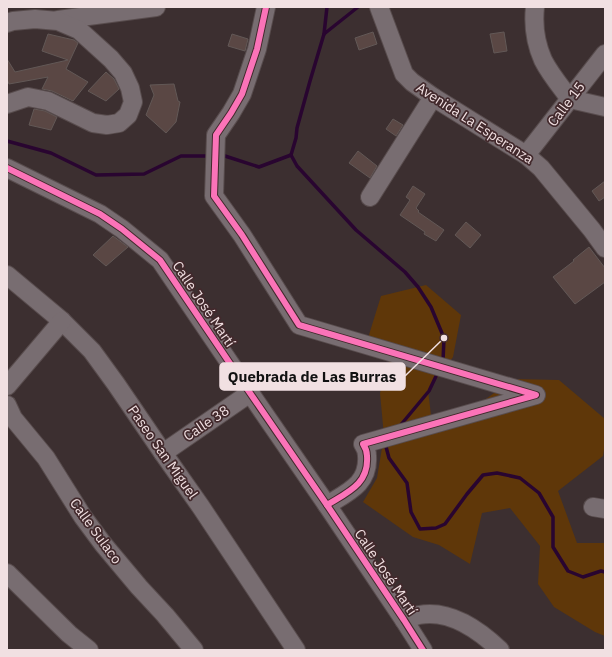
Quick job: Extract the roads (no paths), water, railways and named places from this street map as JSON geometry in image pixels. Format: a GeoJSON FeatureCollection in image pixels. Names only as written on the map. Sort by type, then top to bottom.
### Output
{"type":"FeatureCollection","features":[{"type":"Feature","properties":{"kind":"street"},"geometry":{"type":"LineString","coordinates":[[7,23],[35,19],[58,20],[156,7]]}},
{"type":"Feature","properties":{"kind":"street"},"geometry":{"type":"LineString","coordinates":[[266,7],[257,49],[242,94],[216,135],[214,196],[242,234],[299,325],[536,395],[364,444],[368,455],[366,470],[361,480],[351,490],[327,505]]}},
{"type":"Feature","properties":{"kind":"street","name":"Avenida La Esperanza"},"geometry":{"type":"LineString","coordinates":[[379,7],[404,74],[412,82],[433,97],[526,155],[541,168],[605,248]]}},
{"type":"Feature","properties":{"kind":"street"},"geometry":{"type":"LineString","coordinates":[[535,7],[534,28],[543,60],[551,74],[570,99],[605,107]]}},
{"type":"Feature","properties":{"kind":"street"},"geometry":{"type":"LineString","coordinates":[[7,104],[28,97],[48,101],[93,123],[107,125],[119,123],[128,115],[133,102],[130,88],[123,73],[111,59],[79,30],[58,20]]}},
{"type":"Feature","properties":{"kind":"street","name":"Calle 15"},"geometry":{"type":"LineString","coordinates":[[526,155],[605,54]]}},
{"type":"Feature","properties":{"kind":"street"},"geometry":{"type":"LineString","coordinates":[[370,197],[433,97]]}},
{"type":"Feature","properties":{"kind":"street","name":"Calle José Martí"},"geometry":{"type":"LineString","coordinates":[[7,168],[100,214],[122,229],[160,260],[327,505],[423,650]]}},
{"type":"Feature","properties":{"kind":"street","name":"Paseo San Miguel"},"geometry":{"type":"LineString","coordinates":[[7,275],[62,321],[92,351],[201,507],[296,650]]}},
{"type":"Feature","properties":{"kind":"street"},"geometry":{"type":"LineString","coordinates":[[7,386],[62,321]]}},
{"type":"Feature","properties":{"kind":"street","name":"Calle 38"},"geometry":{"type":"LineString","coordinates":[[162,453],[250,394]]}},
{"type":"Feature","properties":{"kind":"street","name":"Calle Sulaco"},"geometry":{"type":"LineString","coordinates":[[7,405],[13,418],[46,458],[83,517],[103,544],[194,650]]}},
{"type":"Feature","properties":{"kind":"street"},"geometry":{"type":"LineString","coordinates":[[7,573],[69,634],[89,650]]}},
{"type":"Feature","properties":{"kind":"street"},"geometry":{"type":"LineString","coordinates":[[404,620],[420,615],[450,617],[468,625],[489,639],[500,650]]}},
{"type":"Feature","properties":{"kind":"waterway"},"geometry":{"type":"LineString","coordinates":[[324,34],[327,7]]}},
{"type":"Feature","properties":{"kind":"waterway"},"geometry":{"type":"LineString","coordinates":[[358,7],[324,34],[297,128],[291,155],[297,166],[356,230],[405,272],[418,287],[431,307],[444,338],[443,361]]}},
{"type":"Feature","properties":{"kind":"waterway"},"geometry":{"type":"LineString","coordinates":[[7,141],[51,153],[96,175],[144,174],[181,156],[211,156]]}},
{"type":"Feature","properties":{"kind":"waterway"},"geometry":{"type":"LineString","coordinates":[[221,156],[259,167],[291,155]]}},
{"type":"Feature","properties":{"kind":"waterway"},"geometry":{"type":"LineString","coordinates":[[399,427],[429,391],[438,372]]}},
{"type":"Feature","properties":{"kind":"waterway"},"geometry":{"type":"LineString","coordinates":[[385,443],[389,458],[407,483],[411,512],[420,529],[436,528],[445,524],[483,475],[497,473],[520,478],[539,493],[553,517],[553,547],[568,571],[583,577],[601,571],[605,572]]}},
{"type":"Feature","properties":{"kind":"place","name":"Quebrada de Las Burras"},"geometry":{"type":"Point","coordinates":[444,338]}}]}
